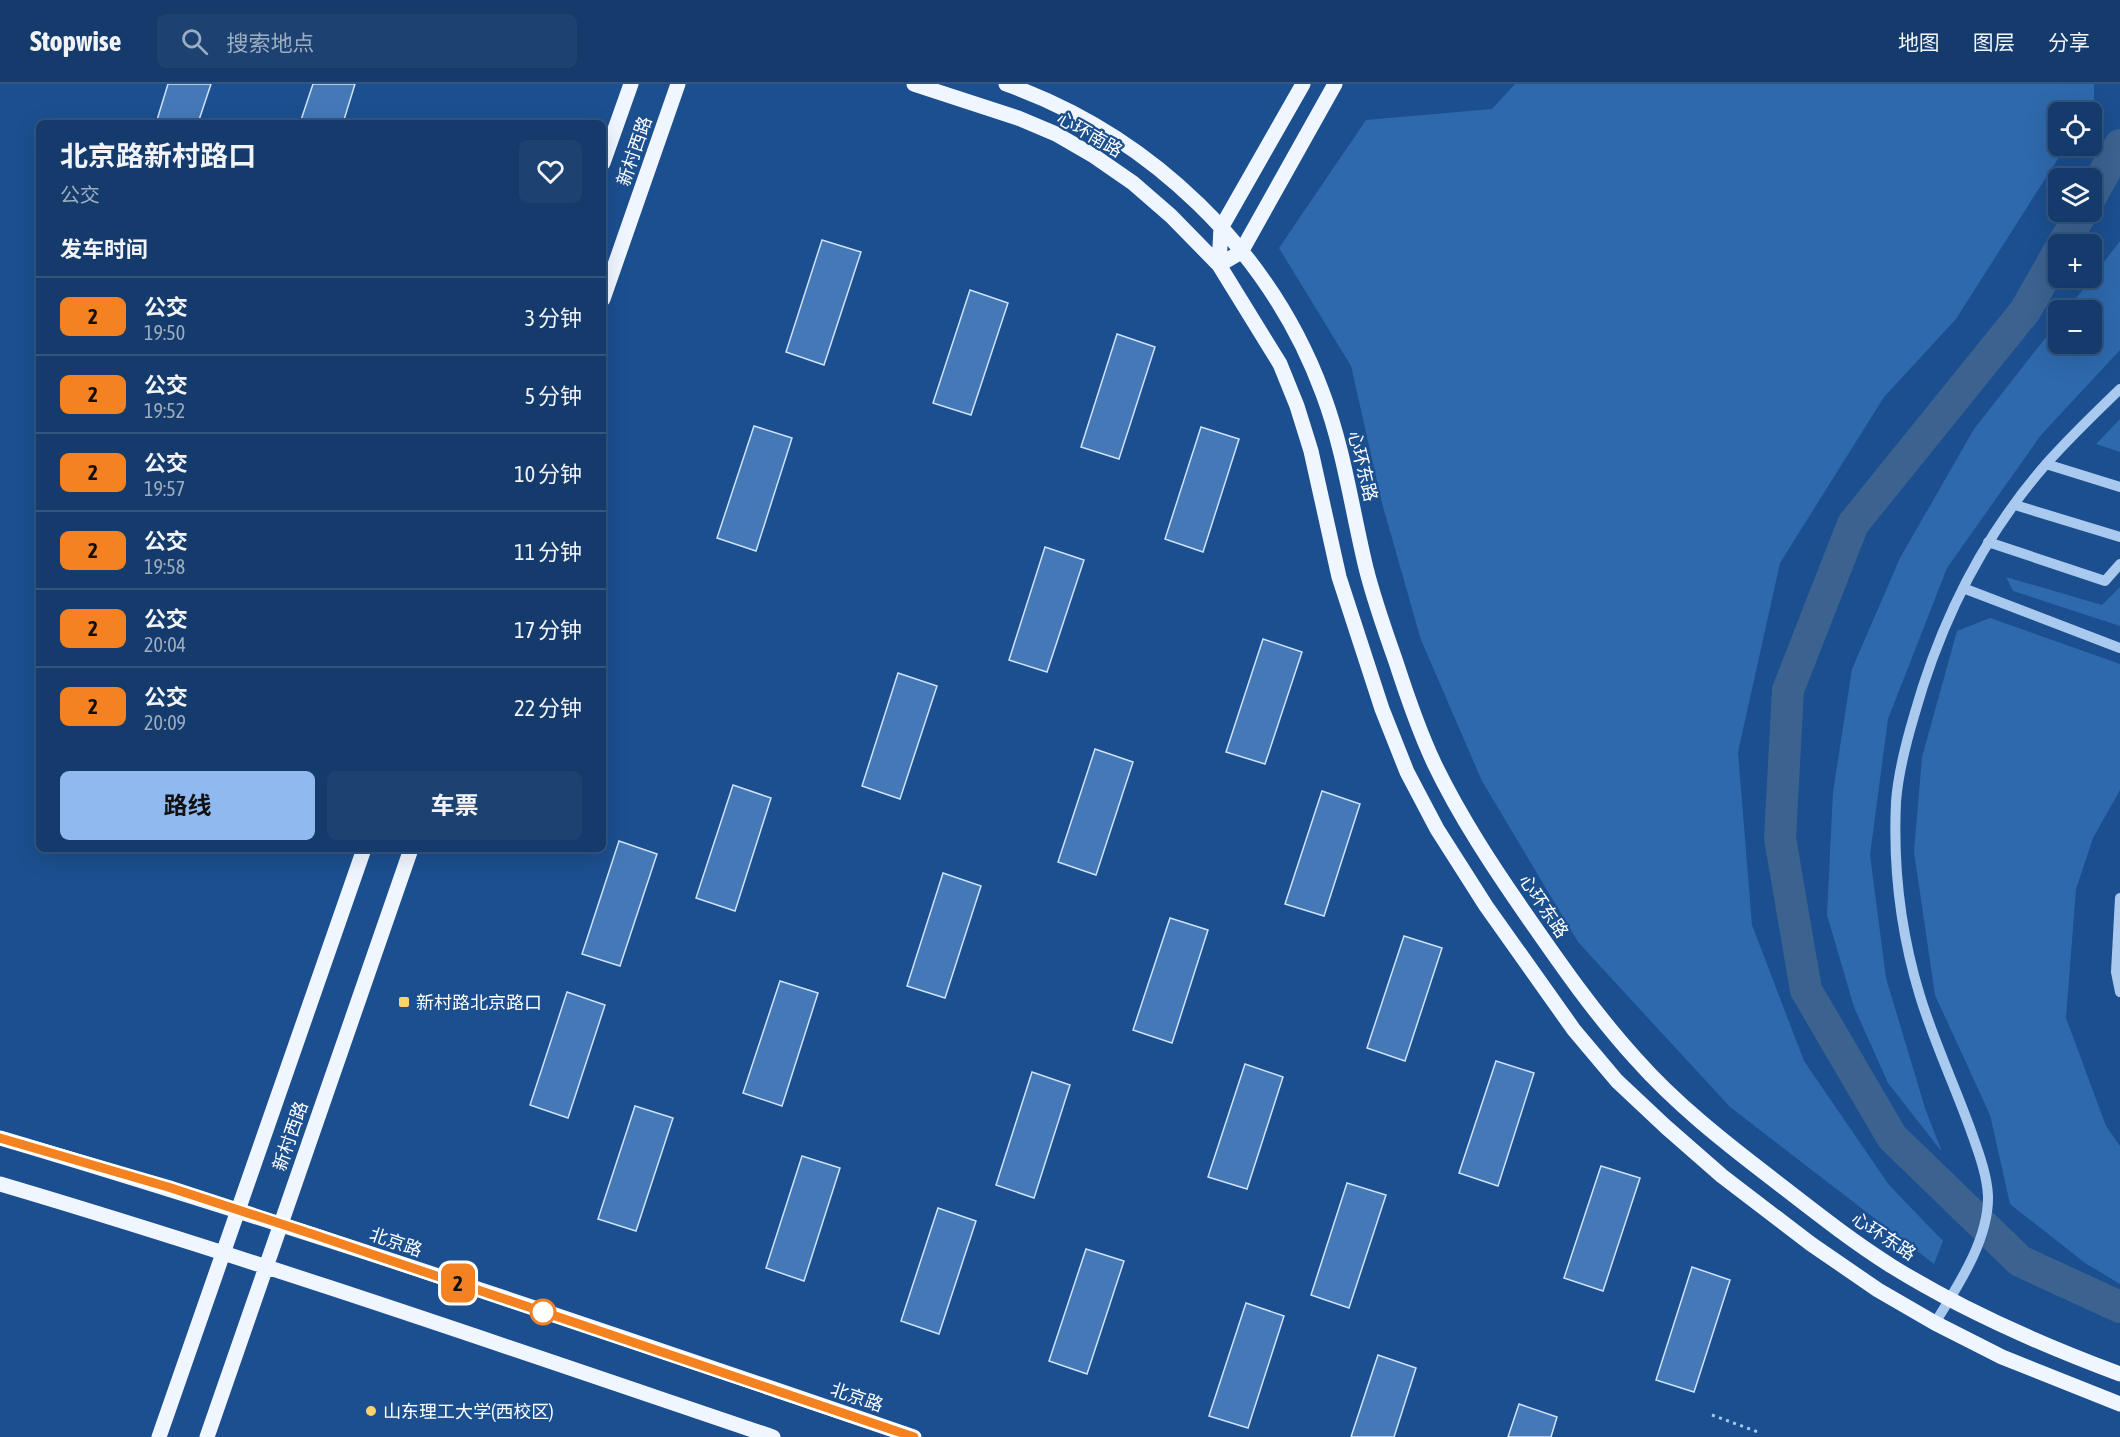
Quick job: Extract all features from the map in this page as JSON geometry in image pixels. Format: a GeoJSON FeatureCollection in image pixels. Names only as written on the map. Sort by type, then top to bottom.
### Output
{"type":"FeatureCollection","features":[{"type":"Feature","properties":{"kind":"main road","name":"新村西路"},"geometry":{"type":"LineString","coordinates":[[606,155],[631,84]]}},
{"type":"Feature","properties":{"kind":"main road","name":"新村西路"},"geometry":{"type":"LineString","coordinates":[[606,290],[678,84]]}},
{"type":"Feature","properties":{"kind":"main road","name":"心环南路"},"geometry":{"type":"LineString","coordinates":[[914,84],[1018,118],[1056,134],[1094,156],[1140,189],[1171,216],[1219,265]]}},
{"type":"Feature","properties":{"kind":"main road","name":"心环南路"},"geometry":{"type":"LineString","coordinates":[[1006,84],[1068,109],[1109,132],[1150,160],[1191,195],[1221,228]]}},
{"type":"Feature","properties":{"kind":"main road"},"geometry":{"type":"LineString","coordinates":[[1303,84],[1221,228],[1219,265],[1280,364],[1298,406],[1311,451],[1339,577],[1382,709],[1407,772],[1437,829],[1485,906],[1574,1030],[1617,1081],[1665,1127],[1722,1176],[1811,1245],[1878,1290],[1935,1323],[2002,1357],[2120,1404]]}},
{"type":"Feature","properties":{"kind":"main road"},"geometry":{"type":"LineString","coordinates":[[1219,265],[1241,252],[1335,84]]}},
{"type":"Feature","properties":{"kind":"main road","name":"心环东路"},"geometry":{"type":"LineString","coordinates":[[1221,228],[1256,270],[1282,312],[1309,360],[1324,396],[1338,443],[1366,570],[1408,699],[1432,760],[1461,815],[1509,890],[1596,1012],[1638,1061],[1684,1106],[1740,1154],[1827,1222],[1893,1266],[1949,1299],[2014,1332],[2120,1374]]}},
{"type":"Feature","properties":{"kind":"main road","name":"新村西路"},"geometry":{"type":"LineString","coordinates":[[159,1437],[363,852]]}},
{"type":"Feature","properties":{"kind":"main road","name":"新村西路"},"geometry":{"type":"LineString","coordinates":[[207,1437],[410,852]]}},
{"type":"Feature","properties":{"kind":"main road","name":"北京路"},"geometry":{"type":"LineString","coordinates":[[0,1138],[238,1210],[914,1437]]}},
{"type":"Feature","properties":{"kind":"main road"},"geometry":{"type":"LineString","coordinates":[[0,1184],[266,1266],[773,1437]]}},
{"type":"Feature","properties":{"kind":"street"},"geometry":{"type":"LineString","coordinates":[[1935,1323],[1973,1258],[1983,1229],[1988,1196],[1982,1162],[1920,995],[1903,925],[1896,858],[1896,799],[1908,738],[1926,672],[1949,614],[1988,542],[2046,464],[2120,389]]}},
{"type":"Feature","properties":{"kind":"street"},"geometry":{"type":"LineString","coordinates":[[2046,464],[2120,487]]}},
{"type":"Feature","properties":{"kind":"street"},"geometry":{"type":"LineString","coordinates":[[2014,505],[2120,537]]}},
{"type":"Feature","properties":{"kind":"street"},"geometry":{"type":"LineString","coordinates":[[1988,542],[2105,581],[2120,564]]}},
{"type":"Feature","properties":{"kind":"street"},"geometry":{"type":"LineString","coordinates":[[1963,588],[2120,648]]}},
{"type":"Feature","properties":{"kind":"street"},"geometry":{"type":"LineString","coordinates":[[2120,898],[2116,972],[2120,992]]}},
{"type":"Feature","properties":{"kind":"path"},"geometry":{"type":"LineString","coordinates":[[1712,1414],[1758,1431]]}},
{"type":"Feature","properties":{"kind":"shaded area"},"geometry":{"type":"Polygon","coordinates":[[[1515,84],[2094,84],[2094,102],[2048,102],[2048,156],[2060,156],[2052,168],[2048,168],[2048,174],[1956,319],[1884,397],[1780,563],[1738,752],[1752,925],[1804,1061],[1889,1185],[1943,1241],[1934,1264],[1730,1107],[1578,942],[1482,781],[1421,640],[1382,503],[1351,366],[1279,248],[1366,120],[1492,109],[1515,84]]]}},
{"type":"Feature","properties":{"kind":"shaded area"},"geometry":{"type":"Polygon","coordinates":[[[2120,241],[2120,350],[2041,435],[1947,568],[1888,719],[1870,855],[1886,978],[1925,1108],[1942,1152],[1888,1083],[1854,1007],[1827,915],[1833,792],[1852,669],[1900,558],[1974,429],[2048,335],[2048,354],[2102,354],[2102,300],[2075,300],[2084,288],[2102,288],[2102,264],[2120,241]]]}},
{"type":"Feature","properties":{"kind":"shaded area"},"geometry":{"type":"Polygon","coordinates":[[[2120,419],[2120,452],[2096,444],[2120,419]]]}},
{"type":"Feature","properties":{"kind":"shaded area"},"geometry":{"type":"Polygon","coordinates":[[[2006,577],[2102,605],[2120,587],[2120,626],[2013,591],[2006,577]]]}},
{"type":"Feature","properties":{"kind":"shaded area"},"geometry":{"type":"Polygon","coordinates":[[[1990,618],[2120,664],[2120,790],[2093,838],[2076,889],[2066,1018],[2106,1126],[2120,1146],[2120,1284],[2085,1263],[2010,1204],[1990,1115],[1935,995],[1914,852],[1922,757],[1957,631],[1990,618]]]}},
{"type":"Feature","properties":{"kind":"building"},"geometry":{"type":"Polygon","coordinates":[[[168,84],[211,84],[199,120],[157,120],[168,84]]]}},
{"type":"Feature","properties":{"kind":"building"},"geometry":{"type":"Polygon","coordinates":[[[313,84],[355,84],[344,120],[301,120],[313,84]]]}},
{"type":"Feature","properties":{"kind":"building"},"geometry":{"type":"Polygon","coordinates":[[[822,240],[861,252],[824,365],[786,352],[822,240]]]}},
{"type":"Feature","properties":{"kind":"building"},"geometry":{"type":"Polygon","coordinates":[[[970,290],[1008,303],[971,415],[933,403],[970,290]]]}},
{"type":"Feature","properties":{"kind":"building"},"geometry":{"type":"Polygon","coordinates":[[[1117,334],[1155,347],[1119,459],[1081,447],[1117,334]]]}},
{"type":"Feature","properties":{"kind":"building"},"geometry":{"type":"Polygon","coordinates":[[[754,426],[792,438],[756,551],[717,538],[754,426]]]}},
{"type":"Feature","properties":{"kind":"building"},"geometry":{"type":"Polygon","coordinates":[[[1201,427],[1239,439],[1203,552],[1165,539],[1201,427]]]}},
{"type":"Feature","properties":{"kind":"building"},"geometry":{"type":"Polygon","coordinates":[[[1045,547],[1084,560],[1047,672],[1009,660],[1045,547]]]}},
{"type":"Feature","properties":{"kind":"building"},"geometry":{"type":"Polygon","coordinates":[[[1263,639],[1302,652],[1265,764],[1226,752],[1263,639]]]}},
{"type":"Feature","properties":{"kind":"building"},"geometry":{"type":"Polygon","coordinates":[[[898,673],[937,686],[900,799],[862,786],[898,673]]]}},
{"type":"Feature","properties":{"kind":"building"},"geometry":{"type":"Polygon","coordinates":[[[1095,749],[1133,762],[1096,875],[1058,862],[1095,749]]]}},
{"type":"Feature","properties":{"kind":"building"},"geometry":{"type":"Polygon","coordinates":[[[733,785],[771,798],[735,911],[696,898],[733,785]]]}},
{"type":"Feature","properties":{"kind":"building"},"geometry":{"type":"Polygon","coordinates":[[[1322,791],[1360,804],[1324,916],[1285,904],[1322,791]]]}},
{"type":"Feature","properties":{"kind":"building"},"geometry":{"type":"Polygon","coordinates":[[[619,841],[657,854],[620,966],[582,954],[619,841]]]}},
{"type":"Feature","properties":{"kind":"building"},"geometry":{"type":"Polygon","coordinates":[[[943,873],[981,886],[945,998],[907,986],[943,873]]]}},
{"type":"Feature","properties":{"kind":"building"},"geometry":{"type":"Polygon","coordinates":[[[1170,918],[1208,930],[1172,1043],[1133,1030],[1170,918]]]}},
{"type":"Feature","properties":{"kind":"building"},"geometry":{"type":"Polygon","coordinates":[[[1404,936],[1442,948],[1405,1061],[1367,1048],[1404,936]]]}},
{"type":"Feature","properties":{"kind":"building"},"geometry":{"type":"Polygon","coordinates":[[[780,981],[818,993],[782,1106],[743,1093],[780,981]]]}},
{"type":"Feature","properties":{"kind":"building"},"geometry":{"type":"Polygon","coordinates":[[[567,992],[605,1005],[568,1118],[530,1105],[567,992]]]}},
{"type":"Feature","properties":{"kind":"building"},"geometry":{"type":"Polygon","coordinates":[[[1496,1061],[1534,1073],[1498,1186],[1459,1173],[1496,1061]]]}},
{"type":"Feature","properties":{"kind":"building"},"geometry":{"type":"Polygon","coordinates":[[[1245,1064],[1283,1077],[1247,1189],[1208,1177],[1245,1064]]]}},
{"type":"Feature","properties":{"kind":"building"},"geometry":{"type":"Polygon","coordinates":[[[1032,1072],[1070,1085],[1034,1198],[996,1185],[1032,1072]]]}},
{"type":"Feature","properties":{"kind":"building"},"geometry":{"type":"Polygon","coordinates":[[[635,1106],[673,1118],[636,1231],[598,1219],[635,1106]]]}},
{"type":"Feature","properties":{"kind":"building"},"geometry":{"type":"Polygon","coordinates":[[[802,1156],[840,1168],[804,1281],[766,1268],[802,1156]]]}},
{"type":"Feature","properties":{"kind":"building"},"geometry":{"type":"Polygon","coordinates":[[[1601,1166],[1640,1178],[1603,1291],[1564,1278],[1601,1166]]]}},
{"type":"Feature","properties":{"kind":"building"},"geometry":{"type":"Polygon","coordinates":[[[1347,1183],[1386,1195],[1349,1308],[1311,1295],[1347,1183]]]}},
{"type":"Feature","properties":{"kind":"building"},"geometry":{"type":"Polygon","coordinates":[[[938,1208],[976,1221],[939,1334],[901,1321],[938,1208]]]}},
{"type":"Feature","properties":{"kind":"building"},"geometry":{"type":"Polygon","coordinates":[[[1086,1249],[1124,1261],[1087,1374],[1049,1361],[1086,1249]]]}},
{"type":"Feature","properties":{"kind":"building"},"geometry":{"type":"Polygon","coordinates":[[[1692,1267],[1730,1280],[1694,1392],[1656,1380],[1692,1267]]]}},
{"type":"Feature","properties":{"kind":"building"},"geometry":{"type":"Polygon","coordinates":[[[1246,1303],[1284,1316],[1248,1428],[1209,1416],[1246,1303]]]}},
{"type":"Feature","properties":{"kind":"building"},"geometry":{"type":"Polygon","coordinates":[[[1378,1355],[1416,1368],[1394,1437],[1351,1437],[1378,1355]]]}},
{"type":"Feature","properties":{"kind":"building"},"geometry":{"type":"Polygon","coordinates":[[[1519,1404],[1557,1417],[1551,1437],[1508,1437],[1519,1404]]]}},
{"type":"Feature","properties":{"kind":"waterway"},"geometry":{"type":"LineString","coordinates":[[2102,177],[2120,145]]}},
{"type":"Feature","properties":{"kind":"waterway"},"geometry":{"type":"LineString","coordinates":[[2069,234],[2076,222]]}},
{"type":"Feature","properties":{"kind":"waterway"},"geometry":{"type":"LineString","coordinates":[[2048,271],[2025,311],[1853,524],[1788,690],[1780,838],[1806,990],[1892,1137],[2020,1261],[2120,1307]]}},
{"type":"Feature","properties":{"kind":"bus line","name":"2"},"geometry":{"type":"LineString","coordinates":[[0,1138],[168,1187],[315,1235],[914,1437]]}},
{"type":"Feature","properties":{"kind":"place","name":"新村路北京路口"},"geometry":{"type":"Point","coordinates":[404,1002]}},
{"type":"Feature","properties":{"kind":"place","name":"山东理工大学(西校区)"},"geometry":{"type":"Point","coordinates":[371,1411]}}]}
